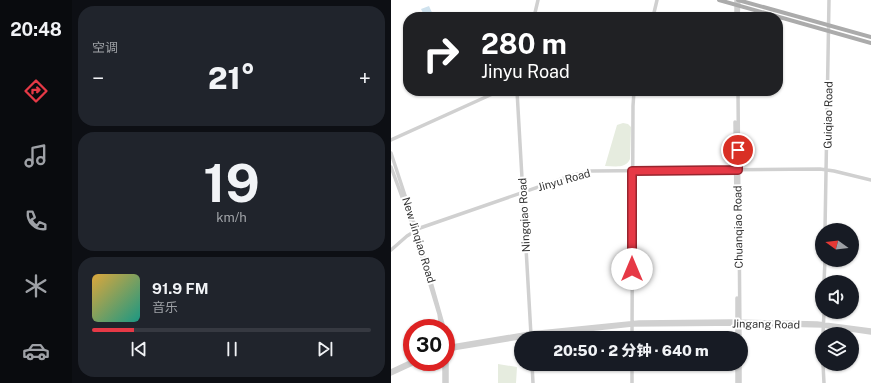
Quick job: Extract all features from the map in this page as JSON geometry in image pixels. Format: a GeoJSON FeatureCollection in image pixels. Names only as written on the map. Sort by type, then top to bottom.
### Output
{"type":"FeatureCollection","features":[{"type":"Feature","properties":{"kind":"main road"},"geometry":{"type":"LineString","coordinates":[[719,0],[738,2],[778,12]]}},
{"type":"Feature","properties":{"kind":"main road"},"geometry":{"type":"LineString","coordinates":[[738,2],[769,12]]}},
{"type":"Feature","properties":{"kind":"main road"},"geometry":{"type":"LineString","coordinates":[[783,13],[871,37]]}},
{"type":"Feature","properties":{"kind":"main road"},"geometry":{"type":"LineString","coordinates":[[783,16],[871,43]]}},
{"type":"Feature","properties":{"kind":"street"},"geometry":{"type":"LineString","coordinates":[[535,12],[538,0]]}},
{"type":"Feature","properties":{"kind":"street"},"geometry":{"type":"LineString","coordinates":[[654,12],[657,0]]}},
{"type":"Feature","properties":{"kind":"street","name":"Guiqiao Road"},"geometry":{"type":"LineString","coordinates":[[825,223],[829,0]]}},
{"type":"Feature","properties":{"kind":"street"},"geometry":{"type":"LineString","coordinates":[[737,12],[738,2]]}},
{"type":"Feature","properties":{"kind":"street"},"geometry":{"type":"LineString","coordinates":[[391,140],[488,96]]}},
{"type":"Feature","properties":{"kind":"street","name":"Ningqiao Road"},"geometry":{"type":"LineString","coordinates":[[517,96],[531,331]]}},
{"type":"Feature","properties":{"kind":"street"},"geometry":{"type":"LineString","coordinates":[[632,331],[632,171],[634,96]]}},
{"type":"Feature","properties":{"kind":"street","name":"Chuanqiao Road"},"geometry":{"type":"LineString","coordinates":[[737,96],[738,331]]}},
{"type":"Feature","properties":{"kind":"street","name":"New Jinqiao Road"},"geometry":{"type":"LineString","coordinates":[[391,153],[441,319]]}},
{"type":"Feature","properties":{"kind":"street","name":"New Jinqiao Road"},"geometry":{"type":"LineString","coordinates":[[391,167],[415,230],[440,319]]}},
{"type":"Feature","properties":{"kind":"street","name":"Jinyu Road"},"geometry":{"type":"LineString","coordinates":[[391,250],[415,230],[442,219],[584,172],[827,169],[871,180]]}},
{"type":"Feature","properties":{"kind":"street"},"geometry":{"type":"LineString","coordinates":[[823,319],[823,325]]}},
{"type":"Feature","properties":{"kind":"street","name":"Jingang Road"},"geometry":{"type":"LineString","coordinates":[[573,331],[632,324],[738,322],[823,325],[871,331]]}},
{"type":"Feature","properties":{"kind":"street","name":"Jingang Road"},"geometry":{"type":"LineString","coordinates":[[455,347],[514,338]]}},
{"type":"Feature","properties":{"kind":"street"},"geometry":{"type":"LineString","coordinates":[[391,371],[403,365]]}},
{"type":"Feature","properties":{"kind":"street"},"geometry":{"type":"LineString","coordinates":[[391,374],[403,368]]}},
{"type":"Feature","properties":{"kind":"street"},"geometry":{"type":"LineString","coordinates":[[444,371],[445,383]]}},
{"type":"Feature","properties":{"kind":"street"},"geometry":{"type":"LineString","coordinates":[[445,383],[446,371]]}},
{"type":"Feature","properties":{"kind":"street"},"geometry":{"type":"LineString","coordinates":[[532,371],[533,383]]}},
{"type":"Feature","properties":{"kind":"street"},"geometry":{"type":"LineString","coordinates":[[632,371],[632,383]]}},
{"type":"Feature","properties":{"kind":"street"},"geometry":{"type":"LineString","coordinates":[[738,371],[738,383]]}},
{"type":"Feature","properties":{"kind":"street"},"geometry":{"type":"LineString","coordinates":[[823,371],[824,383]]}},
{"type":"Feature","properties":{"kind":"shaded area"},"geometry":{"type":"Polygon","coordinates":[[[623,123],[628,124],[631,127],[630,159],[623,166],[605,166],[617,125],[623,123]]]}},
{"type":"Feature","properties":{"kind":"shaded area"},"geometry":{"type":"Polygon","coordinates":[[[498,364],[514,367],[514,371],[517,371],[516,383],[498,383],[498,364]]]}},
{"type":"Feature","properties":{"kind":"water"},"geometry":{"type":"Polygon","coordinates":[[[429,6],[432,12],[422,12],[421,9],[429,6]]]}},
{"type":"Feature","properties":{"kind":"route"},"geometry":{"type":"LineString","coordinates":[[632,269],[632,171],[738,170],[738,150]]}}]}
